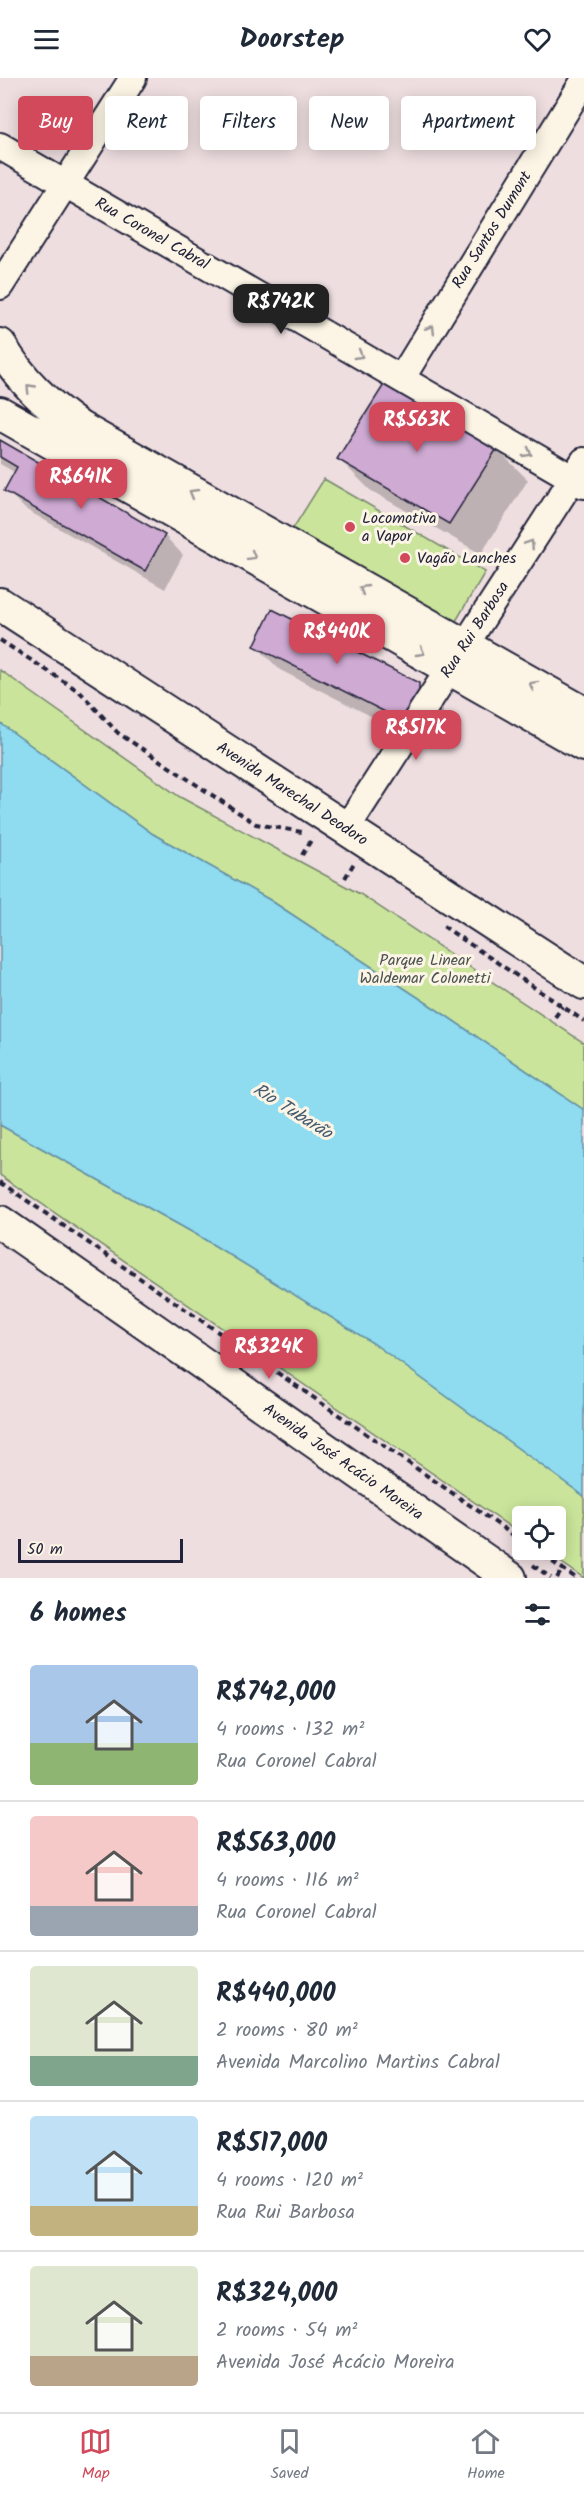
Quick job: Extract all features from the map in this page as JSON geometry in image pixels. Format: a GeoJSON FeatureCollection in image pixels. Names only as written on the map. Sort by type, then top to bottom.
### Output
{"type":"FeatureCollection","features":[{"type":"Feature","properties":{"kind":"main road"},"geometry":{"type":"LineString","coordinates":[[0,345],[14,370],[30,388],[80,428],[457,658],[584,745]]}},
{"type":"Feature","properties":{"kind":"main road"},"geometry":{"type":"LineString","coordinates":[[0,413],[457,658],[584,713]]}},
{"type":"Feature","properties":{"kind":"main road","name":"Avenida Marechal Deodoro"},"geometry":{"type":"LineString","coordinates":[[0,604],[333,836],[584,983]]}},
{"type":"Feature","properties":{"kind":"main road","name":"Avenida José Acácio Moreira"},"geometry":{"type":"LineString","coordinates":[[0,1222],[510,1578]]}},
{"type":"Feature","properties":{"kind":"street"},"geometry":{"type":"LineString","coordinates":[[1,289],[133,78]]}},
{"type":"Feature","properties":{"kind":"street","name":"Rua Santos Dumont"},"geometry":{"type":"LineString","coordinates":[[400,379],[584,81]]}},
{"type":"Feature","properties":{"kind":"street","name":"Rua Coronel Cabral"},"geometry":{"type":"LineString","coordinates":[[0,146],[400,379],[580,475]]}},
{"type":"Feature","properties":{"kind":"street","name":"Rua Rui Barbosa"},"geometry":{"type":"LineString","coordinates":[[333,836],[457,658],[580,475]]}},
{"type":"Feature","properties":{"kind":"path"},"geometry":{"type":"LineString","coordinates":[[0,640],[80,692],[118,733],[256,824],[333,836]]}},
{"type":"Feature","properties":{"kind":"path"},"geometry":{"type":"LineString","coordinates":[[344,860],[362,872]]}},
{"type":"Feature","properties":{"kind":"path"},"geometry":{"type":"LineString","coordinates":[[439,923],[584,1021]]}},
{"type":"Feature","properties":{"kind":"path"},"geometry":{"type":"LineString","coordinates":[[0,1182],[512,1533]]}},
{"type":"Feature","properties":{"kind":"path"},"geometry":{"type":"LineString","coordinates":[[550,1560],[576,1578]]}},
{"type":"Feature","properties":{"kind":"path"},"geometry":{"type":"LineString","coordinates":[[557,1578],[563,1569]]}},
{"type":"Feature","properties":{"kind":"green space"},"geometry":{"type":"Polygon","coordinates":[[[324,479],[485,572],[453,626],[289,535],[324,479]]]}},
{"type":"Feature","properties":{"kind":"green space","name":"Parque Linear Waldemar Colonetti"},"geometry":{"type":"Polygon","coordinates":[[[0,670],[180,797],[360,894],[584,1043],[584,1110],[270,900],[153,834],[0,723],[0,670]]]}},
{"type":"Feature","properties":{"kind":"green space"},"geometry":{"type":"Polygon","coordinates":[[[0,1125],[199,1236],[373,1343],[584,1496],[584,1578],[558,1560],[566,1560],[566,1506],[512,1506],[512,1528],[0,1175],[0,1125]]]}},
{"type":"Feature","properties":{"kind":"water","name":"Rio Tubarão"},"geometry":{"type":"Polygon","coordinates":[[[0,723],[153,834],[270,900],[584,1110],[584,1496],[373,1343],[199,1236],[0,1125],[0,723]]]}},
{"type":"Feature","properties":{"kind":"building"},"geometry":{"type":"Polygon","coordinates":[[[385,383],[498,447],[449,524],[337,459],[385,383]]]}},
{"type":"Feature","properties":{"kind":"building"},"geometry":{"type":"Polygon","coordinates":[[[0,440],[165,535],[145,571],[4,491],[17,467],[0,457],[0,440]]]}},
{"type":"Feature","properties":{"kind":"building"},"geometry":{"type":"Polygon","coordinates":[[[272,609],[419,683],[419,692],[401,720],[254,646],[272,609]]]}},
{"type":"Feature","properties":{"kind":"place","name":"Locomotiva a Vapor"},"geometry":{"type":"Point","coordinates":[350,527]}},
{"type":"Feature","properties":{"kind":"place","name":"Vagão Lanches"},"geometry":{"type":"Point","coordinates":[405,558]}}]}
